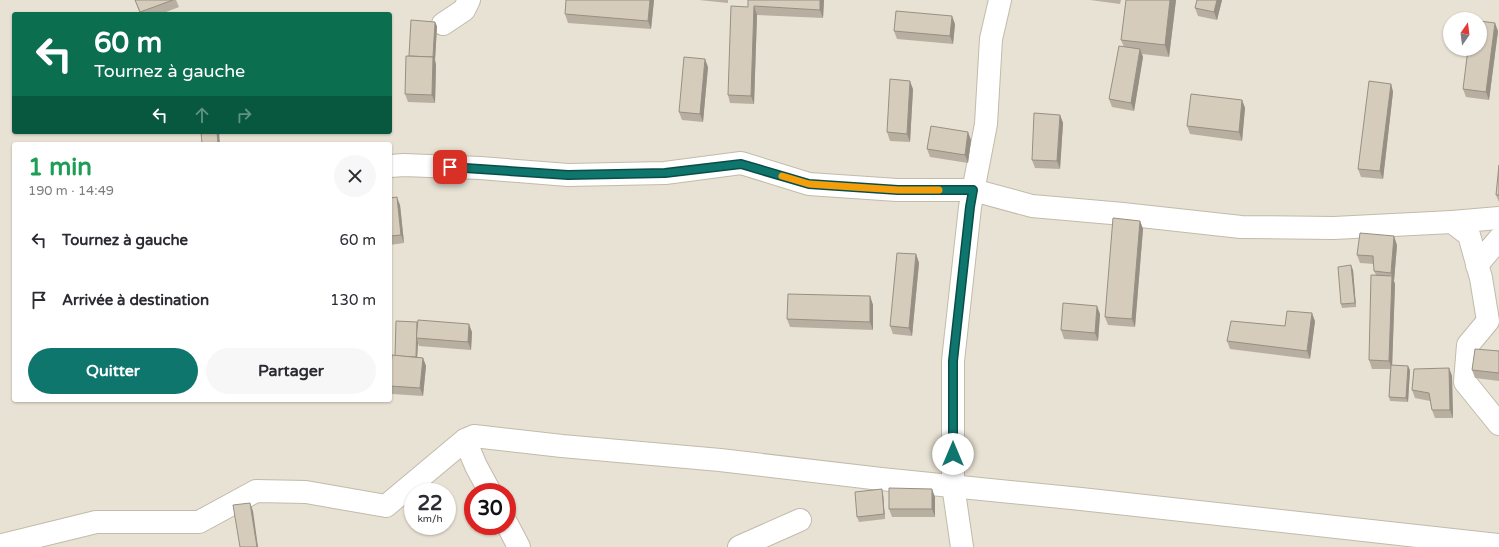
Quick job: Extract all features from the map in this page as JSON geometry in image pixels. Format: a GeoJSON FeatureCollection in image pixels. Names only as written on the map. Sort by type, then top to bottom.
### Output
{"type":"FeatureCollection","features":[{"type":"Feature","properties":{"kind":"street"},"geometry":{"type":"LineString","coordinates":[[443,24],[464,10],[469,0]]}},
{"type":"Feature","properties":{"kind":"street"},"geometry":{"type":"LineString","coordinates":[[962,547],[953,487],[953,361],[970,207],[986,124],[991,39],[1000,0]]}},
{"type":"Feature","properties":{"kind":"street"},"geometry":{"type":"LineString","coordinates":[[392,166],[472,168],[568,175],[665,173],[741,164],[809,184],[898,190],[973,190],[1032,206],[1241,227],[1334,228],[1499,218]]}},
{"type":"Feature","properties":{"kind":"street"},"geometry":{"type":"LineString","coordinates":[[1452,222],[1469,235],[1477,265],[1488,321],[1468,345],[1465,382],[1499,424]]}},
{"type":"Feature","properties":{"kind":"street"},"geometry":{"type":"LineString","coordinates":[[1477,265],[1499,239]]}},
{"type":"Feature","properties":{"kind":"street"},"geometry":{"type":"LineString","coordinates":[[4,546],[96,522],[199,522],[256,491],[306,492],[386,506],[465,440],[474,436],[562,446],[720,460],[881,480],[1081,499],[1499,545]]}},
{"type":"Feature","properties":{"kind":"street"},"geometry":{"type":"LineString","coordinates":[[465,440],[485,483]]}},
{"type":"Feature","properties":{"kind":"street"},"geometry":{"type":"LineString","coordinates":[[739,547],[800,520]]}},
{"type":"Feature","properties":{"kind":"street"},"geometry":{"type":"LineString","coordinates":[[513,535],[519,547]]}},
{"type":"Feature","properties":{"kind":"shaded area"},"geometry":{"type":"Polygon","coordinates":[[[0,0],[1499,0],[1499,547],[0,547],[0,0]]]}},
{"type":"Feature","properties":{"kind":"building"},"geometry":{"type":"Polygon","coordinates":[[[135,0],[173,0],[140,12],[135,0]]]}},
{"type":"Feature","properties":{"kind":"building"},"geometry":{"type":"Polygon","coordinates":[[[566,0],[650,0],[648,21],[565,14],[566,0]]]}},
{"type":"Feature","properties":{"kind":"building"},"geometry":{"type":"Polygon","coordinates":[[[748,0],[820,0],[820,10],[754,6],[751,96],[728,95],[731,6],[748,7],[748,0]]]}},
{"type":"Feature","properties":{"kind":"building"},"geometry":{"type":"Polygon","coordinates":[[[1126,0],[1170,0],[1165,45],[1121,40],[1126,0]]]}},
{"type":"Feature","properties":{"kind":"building"},"geometry":{"type":"Polygon","coordinates":[[[1197,0],[1217,0],[1214,12],[1195,8],[1197,0]]]}},
{"type":"Feature","properties":{"kind":"building"},"geometry":{"type":"Polygon","coordinates":[[[896,11],[952,16],[950,36],[894,31],[896,11]]]}},
{"type":"Feature","properties":{"kind":"building"},"geometry":{"type":"Polygon","coordinates":[[[411,20],[435,22],[433,57],[409,56],[411,20]]]}},
{"type":"Feature","properties":{"kind":"building"},"geometry":{"type":"Polygon","coordinates":[[[1487,22],[1495,23],[1486,92],[1463,89],[1467,56],[1487,56],[1487,22]]]}},
{"type":"Feature","properties":{"kind":"building"},"geometry":{"type":"Polygon","coordinates":[[[1119,46],[1140,49],[1131,103],[1109,99],[1119,46]]]}},
{"type":"Feature","properties":{"kind":"building"},"geometry":{"type":"Polygon","coordinates":[[[406,56],[433,57],[432,95],[405,94],[406,56]]]}},
{"type":"Feature","properties":{"kind":"building"},"geometry":{"type":"Polygon","coordinates":[[[684,57],[705,59],[700,114],[679,112],[684,57]]]}},
{"type":"Feature","properties":{"kind":"building"},"geometry":{"type":"Polygon","coordinates":[[[890,79],[910,81],[907,134],[887,132],[890,79]]]}},
{"type":"Feature","properties":{"kind":"building"},"geometry":{"type":"Polygon","coordinates":[[[1369,81],[1391,84],[1380,171],[1358,169],[1369,81]]]}},
{"type":"Feature","properties":{"kind":"building"},"geometry":{"type":"Polygon","coordinates":[[[1191,94],[1242,100],[1239,132],[1187,126],[1191,94]]]}},
{"type":"Feature","properties":{"kind":"building"},"geometry":{"type":"Polygon","coordinates":[[[1034,113],[1060,115],[1057,161],[1032,160],[1034,113]]]}},
{"type":"Feature","properties":{"kind":"building"},"geometry":{"type":"Polygon","coordinates":[[[931,126],[968,132],[965,155],[927,149],[931,126]]]}},
{"type":"Feature","properties":{"kind":"building"},"geometry":{"type":"Polygon","coordinates":[[[201,134],[217,134],[218,142],[202,142],[201,134]]]}},
{"type":"Feature","properties":{"kind":"building"},"geometry":{"type":"Polygon","coordinates":[[[1499,165],[1499,195],[1496,195],[1499,165]]]}},
{"type":"Feature","properties":{"kind":"building"},"geometry":{"type":"Polygon","coordinates":[[[397,197],[401,235],[392,236],[392,198],[397,197]]]}},
{"type":"Feature","properties":{"kind":"building"},"geometry":{"type":"Polygon","coordinates":[[[1113,218],[1140,221],[1132,319],[1105,317],[1113,218]]]}},
{"type":"Feature","properties":{"kind":"building"},"geometry":{"type":"Polygon","coordinates":[[[1360,233],[1394,236],[1391,273],[1374,271],[1373,256],[1357,255],[1360,233]]]}},
{"type":"Feature","properties":{"kind":"building"},"geometry":{"type":"Polygon","coordinates":[[[897,253],[916,254],[909,328],[890,326],[897,253]]]}},
{"type":"Feature","properties":{"kind":"building"},"geometry":{"type":"Polygon","coordinates":[[[1351,265],[1355,303],[1341,304],[1338,267],[1351,265]]]}},
{"type":"Feature","properties":{"kind":"building"},"geometry":{"type":"Polygon","coordinates":[[[1371,275],[1392,276],[1389,361],[1369,360],[1371,275]]]}},
{"type":"Feature","properties":{"kind":"building"},"geometry":{"type":"Polygon","coordinates":[[[788,294],[870,296],[870,322],[787,319],[788,294]]]}},
{"type":"Feature","properties":{"kind":"building"},"geometry":{"type":"Polygon","coordinates":[[[1063,303],[1097,306],[1095,333],[1061,330],[1063,303]]]}},
{"type":"Feature","properties":{"kind":"building"},"geometry":{"type":"Polygon","coordinates":[[[1287,311],[1312,313],[1307,351],[1227,341],[1231,321],[1285,326],[1287,311]]]}},
{"type":"Feature","properties":{"kind":"building"},"geometry":{"type":"Polygon","coordinates":[[[418,320],[469,324],[468,342],[416,338],[418,320]]]}},
{"type":"Feature","properties":{"kind":"building"},"geometry":{"type":"Polygon","coordinates":[[[396,321],[417,322],[416,357],[395,356],[396,321]]]}},
{"type":"Feature","properties":{"kind":"building"},"geometry":{"type":"Polygon","coordinates":[[[1475,349],[1499,351],[1499,373],[1472,370],[1475,349]]]}},
{"type":"Feature","properties":{"kind":"building"},"geometry":{"type":"Polygon","coordinates":[[[392,355],[423,358],[420,388],[392,386],[392,355]]]}},
{"type":"Feature","properties":{"kind":"building"},"geometry":{"type":"Polygon","coordinates":[[[1391,365],[1408,366],[1406,398],[1389,397],[1391,365]]]}},
{"type":"Feature","properties":{"kind":"building"},"geometry":{"type":"Polygon","coordinates":[[[1449,368],[1450,410],[1432,410],[1429,393],[1412,390],[1414,369],[1449,368]]]}},
{"type":"Feature","properties":{"kind":"building"},"geometry":{"type":"Polygon","coordinates":[[[889,488],[932,489],[932,509],[889,509],[889,488]]]}},
{"type":"Feature","properties":{"kind":"building"},"geometry":{"type":"Polygon","coordinates":[[[882,489],[884,514],[857,517],[855,492],[882,489]]]}},
{"type":"Feature","properties":{"kind":"building"},"geometry":{"type":"Polygon","coordinates":[[[250,503],[257,547],[240,547],[233,505],[250,503]]]}},
{"type":"Feature","properties":{"kind":"slow traffic"},"geometry":{"type":"LineString","coordinates":[[782,176],[809,184],[898,190],[939,190]]}},
{"type":"Feature","properties":{"kind":"route"},"geometry":{"type":"LineString","coordinates":[[450,167],[568,175],[665,173],[741,164],[809,184],[898,190],[973,190],[953,361],[953,454]]}}]}
